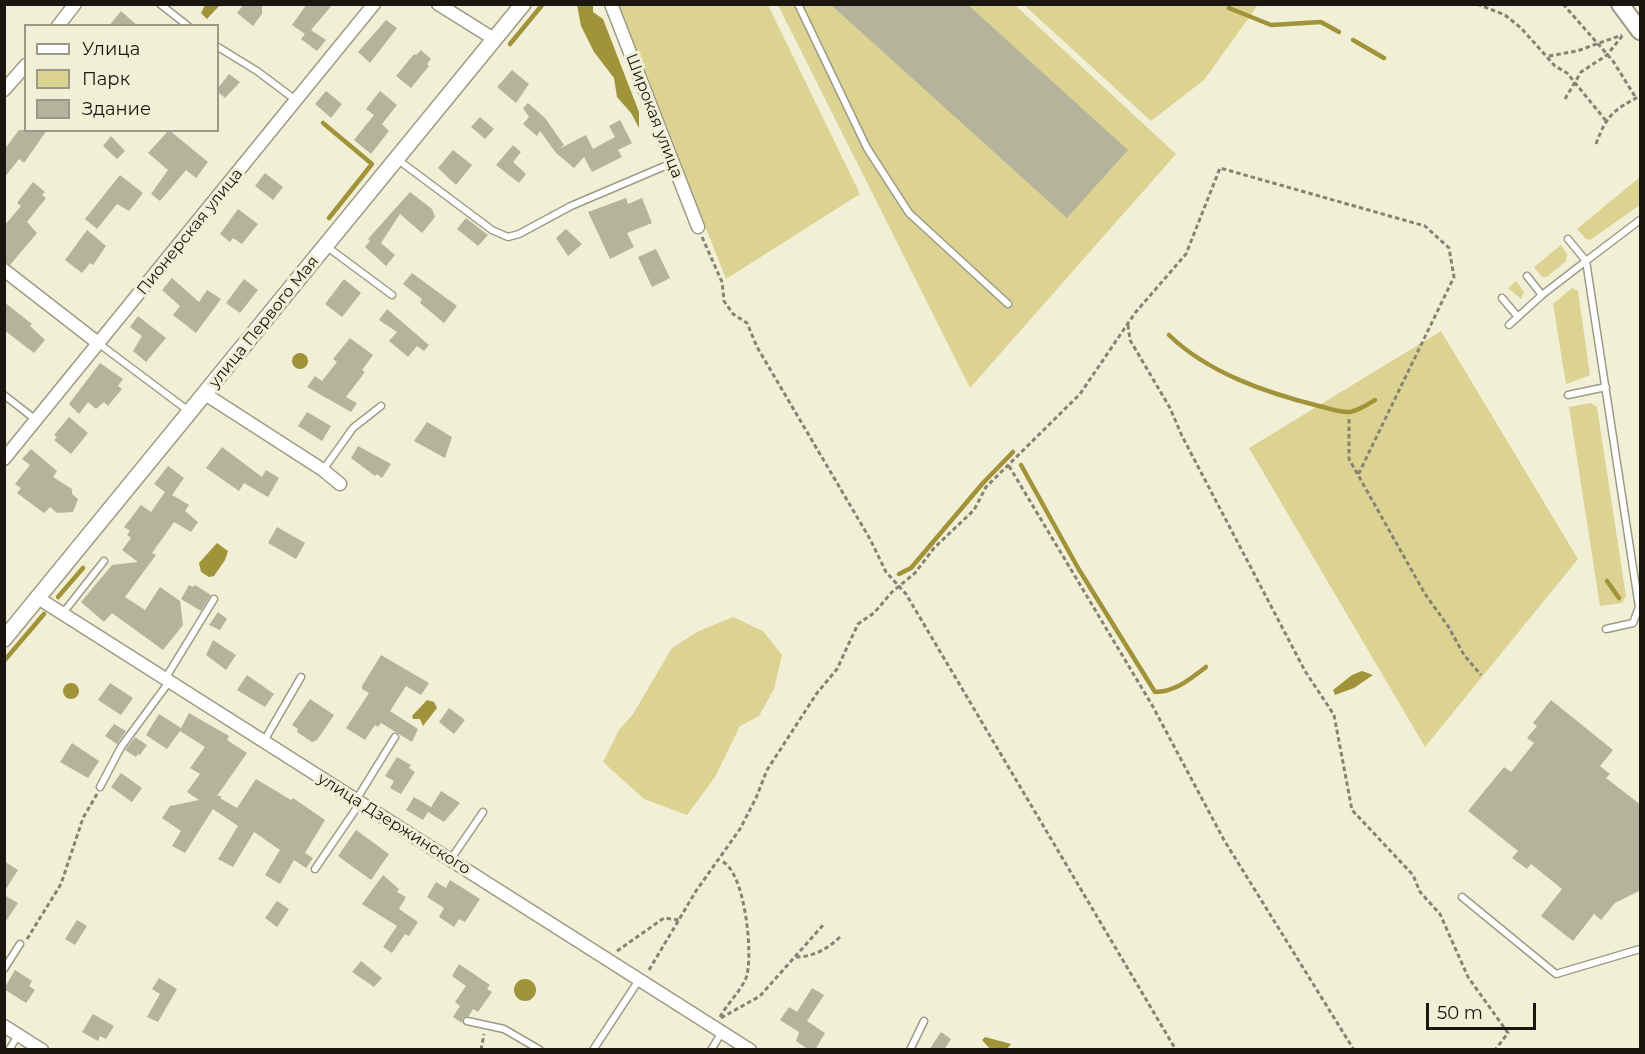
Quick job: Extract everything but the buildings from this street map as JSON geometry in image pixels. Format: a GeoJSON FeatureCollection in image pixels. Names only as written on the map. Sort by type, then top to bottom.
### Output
{"type":"FeatureCollection","features":[{"type":"Feature","properties":{"kind":"main road"},"geometry":{"type":"LineString","coordinates":[[1620,4],[1641,31]]}},
{"type":"Feature","properties":{"kind":"street"},"geometry":{"type":"LineString","coordinates":[[60,24],[75,4]]}},
{"type":"Feature","properties":{"kind":"street","name":"Пионерская улица"},"geometry":{"type":"LineString","coordinates":[[4,459],[374,4]]}},
{"type":"Feature","properties":{"kind":"street"},"geometry":{"type":"LineString","coordinates":[[438,4],[495,39]]}},
{"type":"Feature","properties":{"kind":"street","name":"улица Первого Мая"},"geometry":{"type":"LineString","coordinates":[[4,639],[523,4]]}},
{"type":"Feature","properties":{"kind":"street","name":"Широкая улица"},"geometry":{"type":"LineString","coordinates":[[611,4],[698,227]]}},
{"type":"Feature","properties":{"kind":"street"},"geometry":{"type":"LineString","coordinates":[[4,90],[24,67]]}},
{"type":"Feature","properties":{"kind":"street"},"geometry":{"type":"LineString","coordinates":[[4,270],[69,323],[98,343]]}},
{"type":"Feature","properties":{"kind":"street"},"geometry":{"type":"LineString","coordinates":[[205,394],[323,470],[340,484]]}},
{"type":"Feature","properties":{"kind":"street","name":"улица Дзержинского"},"geometry":{"type":"LineString","coordinates":[[38,598],[750,1050]]}},
{"type":"Feature","properties":{"kind":"street"},"geometry":{"type":"LineString","coordinates":[[4,1026],[42,1050]]}},
{"type":"Feature","properties":{"kind":"lane"},"geometry":{"type":"LineString","coordinates":[[160,4],[185,24]]}},
{"type":"Feature","properties":{"kind":"lane"},"geometry":{"type":"LineString","coordinates":[[798,4],[867,148],[909,213],[1008,304]]}},
{"type":"Feature","properties":{"kind":"lane"},"geometry":{"type":"LineString","coordinates":[[219,48],[257,71],[297,101]]}},
{"type":"Feature","properties":{"kind":"lane"},"geometry":{"type":"LineString","coordinates":[[397,159],[492,230],[508,237],[519,234],[571,206],[672,163]]}},
{"type":"Feature","properties":{"kind":"lane"},"geometry":{"type":"LineString","coordinates":[[1509,325],[1542,295],[1641,220]]}},
{"type":"Feature","properties":{"kind":"lane"},"geometry":{"type":"LineString","coordinates":[[1568,239],[1586,261],[1639,607],[1633,623],[1606,629]]}},
{"type":"Feature","properties":{"kind":"lane"},"geometry":{"type":"LineString","coordinates":[[326,246],[392,295]]}},
{"type":"Feature","properties":{"kind":"lane"},"geometry":{"type":"LineString","coordinates":[[1527,276],[1542,295]]}},
{"type":"Feature","properties":{"kind":"lane"},"geometry":{"type":"LineString","coordinates":[[1502,298],[1518,317]]}},
{"type":"Feature","properties":{"kind":"lane"},"geometry":{"type":"LineString","coordinates":[[98,343],[190,412]]}},
{"type":"Feature","properties":{"kind":"lane"},"geometry":{"type":"LineString","coordinates":[[1568,395],[1606,387]]}},
{"type":"Feature","properties":{"kind":"lane"},"geometry":{"type":"LineString","coordinates":[[4,395],[36,420]]}},
{"type":"Feature","properties":{"kind":"lane"},"geometry":{"type":"LineString","coordinates":[[323,470],[353,428],[381,406]]}},
{"type":"Feature","properties":{"kind":"lane"},"geometry":{"type":"LineString","coordinates":[[63,614],[104,561]]}},
{"type":"Feature","properties":{"kind":"lane"},"geometry":{"type":"LineString","coordinates":[[100,787],[121,747],[167,680],[214,599]]}},
{"type":"Feature","properties":{"kind":"lane"},"geometry":{"type":"LineString","coordinates":[[264,741],[301,677]]}},
{"type":"Feature","properties":{"kind":"lane"},"geometry":{"type":"LineString","coordinates":[[315,869],[358,802],[395,737]]}},
{"type":"Feature","properties":{"kind":"lane"},"geometry":{"type":"LineString","coordinates":[[450,860],[483,812]]}},
{"type":"Feature","properties":{"kind":"lane"},"geometry":{"type":"LineString","coordinates":[[1462,897],[1556,974],[1641,949]]}},
{"type":"Feature","properties":{"kind":"lane"},"geometry":{"type":"LineString","coordinates":[[4,969],[20,944]]}},
{"type":"Feature","properties":{"kind":"lane"},"geometry":{"type":"LineString","coordinates":[[593,1050],[640,980]]}},
{"type":"Feature","properties":{"kind":"lane"},"geometry":{"type":"LineString","coordinates":[[467,1021],[486,1027],[504,1029],[540,1050]]}},
{"type":"Feature","properties":{"kind":"lane"},"geometry":{"type":"LineString","coordinates":[[910,1050],[924,1021]]}},
{"type":"Feature","properties":{"kind":"lane"},"geometry":{"type":"LineString","coordinates":[[711,1050],[722,1032]]}},
{"type":"Feature","properties":{"kind":"lane"},"geometry":{"type":"LineString","coordinates":[[9,1050],[19,1035]]}},
{"type":"Feature","properties":{"kind":"path"},"geometry":{"type":"LineString","coordinates":[[1477,4],[1505,15],[1549,56],[1556,66],[1567,73],[1607,123]]}},
{"type":"Feature","properties":{"kind":"path"},"geometry":{"type":"LineString","coordinates":[[1563,4],[1639,97],[1618,107],[1596,144]]}},
{"type":"Feature","properties":{"kind":"path"},"geometry":{"type":"LineString","coordinates":[[1549,56],[1598,44],[1623,35],[1607,55],[1587,67],[1565,99]]}},
{"type":"Feature","properties":{"kind":"path"},"geometry":{"type":"LineString","coordinates":[[640,980],[645,976],[679,920],[720,861],[756,798],[767,770],[817,693],[837,669],[854,629],[915,573],[934,548],[968,517],[986,487],[1080,394],[1100,361],[1135,313],[1186,254],[1220,168],[1425,226],[1449,248],[1454,277],[1358,475]]}},
{"type":"Feature","properties":{"kind":"path"},"geometry":{"type":"LineString","coordinates":[[698,227],[722,282],[724,301],[733,314],[747,323],[773,374],[870,539],[886,572],[899,587],[1176,1050]]}},
{"type":"Feature","properties":{"kind":"path"},"geometry":{"type":"LineString","coordinates":[[1128,325],[1130,340],[1170,408],[1177,427],[1305,671],[1334,715],[1352,810],[1413,875],[1420,892],[1440,914],[1468,978],[1508,1033],[1495,1050]]}},
{"type":"Feature","properties":{"kind":"path"},"geometry":{"type":"LineString","coordinates":[[1349,419],[1347,452],[1358,475],[1425,594],[1448,626],[1464,655],[1480,675]]}},
{"type":"Feature","properties":{"kind":"path"},"geometry":{"type":"LineString","coordinates":[[1009,466],[1152,705],[1224,840],[1354,1050]]}},
{"type":"Feature","properties":{"kind":"path"},"geometry":{"type":"LineString","coordinates":[[20,944],[26,941],[61,884],[83,818],[100,787]]}},
{"type":"Feature","properties":{"kind":"path"},"geometry":{"type":"LineString","coordinates":[[720,861],[732,869],[744,903],[748,952],[746,976],[719,1018],[754,1001],[824,924]]}},
{"type":"Feature","properties":{"kind":"path"},"geometry":{"type":"LineString","coordinates":[[610,961],[619,948],[664,918],[679,920]]}},
{"type":"Feature","properties":{"kind":"path"},"geometry":{"type":"LineString","coordinates":[[796,957],[807,957],[832,945],[842,935]]}},
{"type":"Feature","properties":{"kind":"path"},"geometry":{"type":"LineString","coordinates":[[480,1050],[486,1027]]}},
{"type":"Feature","properties":{"kind":"green space"},"geometry":{"type":"Polygon","coordinates":[[[618,5],[768,5],[860,194],[726,279],[618,5]]]}},
{"type":"Feature","properties":{"kind":"green space"},"geometry":{"type":"Polygon","coordinates":[[[778,5],[1015,5],[1176,154],[970,388],[778,5]]]}},
{"type":"Feature","properties":{"kind":"green space"},"geometry":{"type":"Polygon","coordinates":[[[1024,5],[1258,5],[1204,80],[1151,121],[1024,5]]]}},
{"type":"Feature","properties":{"kind":"green space"},"geometry":{"type":"Polygon","coordinates":[[[1640,177],[1640,205],[1590,240],[1586,239],[1577,229],[1640,177]]]}},
{"type":"Feature","properties":{"kind":"green space"},"geometry":{"type":"Polygon","coordinates":[[[1561,245],[1567,254],[1566,261],[1547,277],[1542,277],[1534,267],[1561,245]]]}},
{"type":"Feature","properties":{"kind":"green space"},"geometry":{"type":"Polygon","coordinates":[[[1516,281],[1524,292],[1521,299],[1508,288],[1516,281]]]}},
{"type":"Feature","properties":{"kind":"green space"},"geometry":{"type":"Polygon","coordinates":[[[1572,288],[1578,291],[1590,375],[1566,384],[1553,304],[1572,288]]]}},
{"type":"Feature","properties":{"kind":"green space"},"geometry":{"type":"Polygon","coordinates":[[[1441,331],[1578,559],[1425,747],[1249,448],[1441,331]]]}},
{"type":"Feature","properties":{"kind":"green space"},"geometry":{"type":"Polygon","coordinates":[[[1591,403],[1597,407],[1626,596],[1622,603],[1600,606],[1569,407],[1591,403]]]}},
{"type":"Feature","properties":{"kind":"green space"},"geometry":{"type":"Polygon","coordinates":[[[733,617],[763,631],[782,655],[774,689],[759,716],[740,726],[715,777],[687,815],[644,799],[603,762],[619,730],[633,714],[672,648],[699,631],[733,617]]]}},
{"type":"Feature","properties":{"kind":"shaded area"},"geometry":{"type":"Polygon","coordinates":[[[205,4],[220,5],[207,19],[201,13],[205,4]]]}},
{"type":"Feature","properties":{"kind":"shaded area"},"geometry":{"type":"Polygon","coordinates":[[[577,5],[593,5],[593,12],[603,19],[639,112],[639,128],[631,113],[617,97],[614,78],[594,52],[581,26],[577,5]]]}},
{"type":"Feature","properties":{"kind":"shaded area"},"geometry":{"type":"Polygon","coordinates":[[[300,353],[306,355],[308,361],[306,367],[300,369],[294,367],[292,361],[294,355],[300,353]]]}},
{"type":"Feature","properties":{"kind":"shaded area"},"geometry":{"type":"Polygon","coordinates":[[[217,543],[228,551],[214,576],[209,577],[201,572],[199,563],[217,543]]]}},
{"type":"Feature","properties":{"kind":"shaded area"},"geometry":{"type":"Polygon","coordinates":[[[1362,671],[1373,675],[1354,688],[1335,695],[1333,690],[1352,675],[1362,671]]]}},
{"type":"Feature","properties":{"kind":"shaded area"},"geometry":{"type":"Polygon","coordinates":[[[68,683],[74,683],[79,691],[77,697],[68,699],[63,694],[63,688],[68,683]]]}},
{"type":"Feature","properties":{"kind":"shaded area"},"geometry":{"type":"Polygon","coordinates":[[[427,700],[434,702],[437,708],[423,726],[420,719],[413,719],[412,716],[427,700]]]}},
{"type":"Feature","properties":{"kind":"shaded area"},"geometry":{"type":"Polygon","coordinates":[[[525,979],[533,982],[536,990],[533,998],[525,1001],[517,998],[514,990],[517,982],[525,979]]]}},
{"type":"Feature","properties":{"kind":"shaded area"},"geometry":{"type":"Polygon","coordinates":[[[985,1037],[1011,1044],[1007,1049],[990,1049],[982,1040],[985,1037]]]}},
{"type":"Feature","properties":{"kind":"waterway"},"geometry":{"type":"LineString","coordinates":[[510,44],[543,4]]}},
{"type":"Feature","properties":{"kind":"waterway"},"geometry":{"type":"LineString","coordinates":[[1229,8],[1271,25],[1321,22],[1339,32]]}},
{"type":"Feature","properties":{"kind":"waterway"},"geometry":{"type":"LineString","coordinates":[[1353,40],[1384,58]]}},
{"type":"Feature","properties":{"kind":"waterway"},"geometry":{"type":"LineString","coordinates":[[323,123],[372,164],[329,218]]}},
{"type":"Feature","properties":{"kind":"waterway"},"geometry":{"type":"LineString","coordinates":[[1169,335],[1220,371],[1279,395],[1346,412],[1360,409],[1375,400]]}},
{"type":"Feature","properties":{"kind":"waterway"},"geometry":{"type":"LineString","coordinates":[[899,574],[911,568],[983,483],[1013,452]]}},
{"type":"Feature","properties":{"kind":"waterway"},"geometry":{"type":"LineString","coordinates":[[1021,465],[1078,568],[1155,692],[1170,690],[1189,680],[1206,667]]}},
{"type":"Feature","properties":{"kind":"waterway"},"geometry":{"type":"LineString","coordinates":[[58,597],[83,568]]}},
{"type":"Feature","properties":{"kind":"waterway"},"geometry":{"type":"LineString","coordinates":[[1607,581],[1619,598]]}},
{"type":"Feature","properties":{"kind":"waterway"},"geometry":{"type":"LineString","coordinates":[[4,661],[44,614]]}}]}
